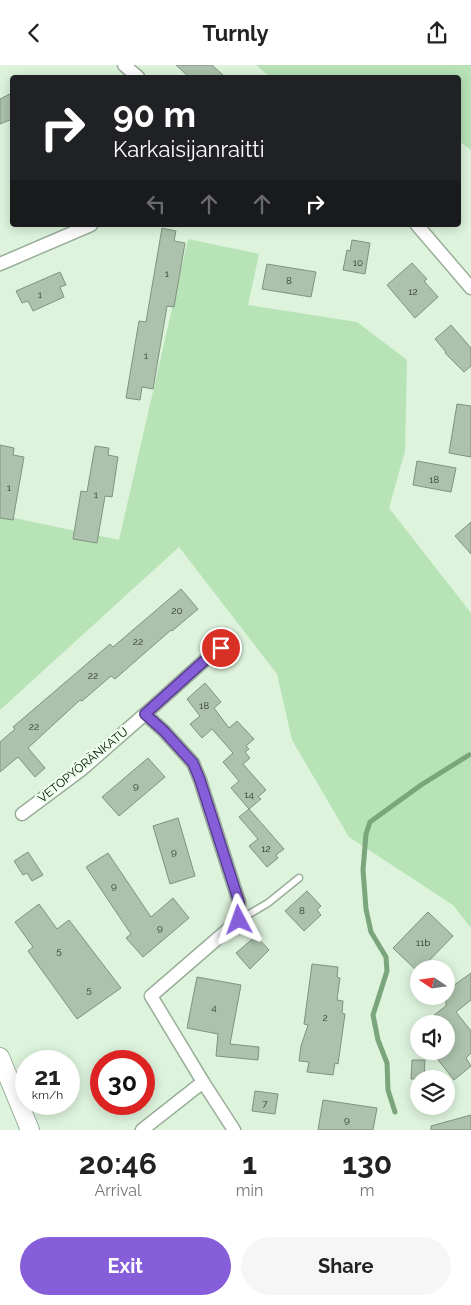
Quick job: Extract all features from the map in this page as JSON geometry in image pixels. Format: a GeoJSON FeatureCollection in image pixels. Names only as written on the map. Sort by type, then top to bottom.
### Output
{"type":"FeatureCollection","features":[{"type":"Feature","properties":{"kind":"main road"},"geometry":{"type":"LineString","coordinates":[[0,1057],[30,1130]]}},
{"type":"Feature","properties":{"kind":"street"},"geometry":{"type":"LineString","coordinates":[[124,65],[136,75]]}},
{"type":"Feature","properties":{"kind":"street"},"geometry":{"type":"LineString","coordinates":[[0,264],[86,227]]}},
{"type":"Feature","properties":{"kind":"street"},"geometry":{"type":"LineString","coordinates":[[419,227],[471,288]]}},
{"type":"Feature","properties":{"kind":"street","name":"VETOPYÖRÄNKATU"},"geometry":{"type":"LineString","coordinates":[[22,814],[81,770],[214,652],[221,648]]}},
{"type":"Feature","properties":{"kind":"street"},"geometry":{"type":"LineString","coordinates":[[145,714],[164,731],[193,763],[239,902],[239,920],[151,995],[234,1130]]}},
{"type":"Feature","properties":{"kind":"street"},"geometry":{"type":"LineString","coordinates":[[142,1130],[203,1081]]}},
{"type":"Feature","properties":{"kind":"lane"},"geometry":{"type":"LineString","coordinates":[[239,920],[268,903],[299,878]]}},
{"type":"Feature","properties":{"kind":"green space"},"geometry":{"type":"Polygon","coordinates":[[[256,65],[471,65],[471,150],[461,142],[461,75],[268,75],[256,65]]]}},
{"type":"Feature","properties":{"kind":"green space"},"geometry":{"type":"Polygon","coordinates":[[[188,239],[259,254],[248,305],[357,322],[407,360],[405,451],[389,508],[471,613],[471,928],[453,905],[349,837],[292,740],[277,674],[179,547],[0,710],[0,515],[119,540],[188,239]]]}},
{"type":"Feature","properties":{"kind":"building"},"geometry":{"type":"Polygon","coordinates":[[[176,65],[212,65],[223,75],[187,75],[176,65]]]}},
{"type":"Feature","properties":{"kind":"building"},"geometry":{"type":"Polygon","coordinates":[[[10,94],[10,120],[0,124],[0,99],[10,94]]]}},
{"type":"Feature","properties":{"kind":"building"},"geometry":{"type":"Polygon","coordinates":[[[162,228],[176,231],[174,241],[185,243],[174,307],[167,306],[153,389],[142,387],[140,400],[126,398],[139,321],[146,322],[162,228]]]}},
{"type":"Feature","properties":{"kind":"building"},"geometry":{"type":"Polygon","coordinates":[[[352,240],[370,243],[365,274],[343,270],[347,250],[350,251],[352,240]]]}},
{"type":"Feature","properties":{"kind":"building"},"geometry":{"type":"Polygon","coordinates":[[[412,263],[427,279],[424,281],[438,297],[415,318],[387,285],[412,263]]]}},
{"type":"Feature","properties":{"kind":"building"},"geometry":{"type":"Polygon","coordinates":[[[267,264],[316,272],[311,297],[262,289],[267,264]]]}},
{"type":"Feature","properties":{"kind":"building"},"geometry":{"type":"Polygon","coordinates":[[[60,272],[66,285],[60,287],[64,297],[33,311],[28,301],[22,303],[16,291],[60,272]]]}},
{"type":"Feature","properties":{"kind":"building"},"geometry":{"type":"Polygon","coordinates":[[[451,325],[471,348],[471,366],[464,372],[445,353],[435,339],[451,325]]]}},
{"type":"Feature","properties":{"kind":"building"},"geometry":{"type":"Polygon","coordinates":[[[457,404],[471,406],[471,457],[449,453],[457,404]]]}},
{"type":"Feature","properties":{"kind":"building"},"geometry":{"type":"Polygon","coordinates":[[[0,445],[14,448],[13,455],[24,457],[13,520],[0,518],[0,445]]]}},
{"type":"Feature","properties":{"kind":"building"},"geometry":{"type":"Polygon","coordinates":[[[95,446],[109,448],[108,455],[118,457],[112,497],[105,496],[97,543],[73,539],[81,491],[87,492],[95,446]]]}},
{"type":"Feature","properties":{"kind":"building"},"geometry":{"type":"Polygon","coordinates":[[[417,461],[456,468],[451,492],[413,485],[417,461]]]}},
{"type":"Feature","properties":{"kind":"building"},"geometry":{"type":"Polygon","coordinates":[[[471,522],[471,554],[455,536],[471,522]]]}},
{"type":"Feature","properties":{"kind":"building"},"geometry":{"type":"Polygon","coordinates":[[[181,589],[198,609],[115,679],[111,676],[82,701],[80,700],[28,748],[45,768],[35,777],[18,757],[0,772],[0,742],[15,729],[13,727],[110,644],[113,647],[181,589]]]}},
{"type":"Feature","properties":{"kind":"building"},"geometry":{"type":"Polygon","coordinates":[[[205,683],[221,702],[214,708],[229,728],[237,721],[254,739],[246,746],[249,749],[245,752],[250,758],[243,764],[266,790],[258,797],[261,799],[249,809],[231,788],[239,781],[223,762],[233,753],[212,729],[202,738],[190,724],[200,716],[187,699],[205,683]]]}},
{"type":"Feature","properties":{"kind":"building"},"geometry":{"type":"Polygon","coordinates":[[[148,758],[165,777],[119,816],[102,797],[148,758]]]}},
{"type":"Feature","properties":{"kind":"building"},"geometry":{"type":"Polygon","coordinates":[[[249,809],[284,849],[276,855],[278,858],[267,867],[249,846],[258,839],[239,817],[249,809]]]}},
{"type":"Feature","properties":{"kind":"building"},"geometry":{"type":"Polygon","coordinates":[[[178,818],[195,876],[170,884],[153,826],[178,818]]]}},
{"type":"Feature","properties":{"kind":"building"},"geometry":{"type":"Polygon","coordinates":[[[28,852],[43,875],[32,881],[27,873],[23,875],[14,861],[28,852]]]}},
{"type":"Feature","properties":{"kind":"building"},"geometry":{"type":"Polygon","coordinates":[[[108,853],[151,917],[173,898],[189,918],[143,957],[126,938],[131,934],[86,867],[108,853]]]}},
{"type":"Feature","properties":{"kind":"building"},"geometry":{"type":"Polygon","coordinates":[[[307,891],[321,906],[317,910],[321,915],[304,931],[285,911],[307,891]]]}},
{"type":"Feature","properties":{"kind":"building"},"geometry":{"type":"Polygon","coordinates":[[[39,904],[57,929],[69,920],[121,988],[77,1019],[28,951],[33,947],[15,922],[39,904]]]}},
{"type":"Feature","properties":{"kind":"building"},"geometry":{"type":"Polygon","coordinates":[[[428,912],[453,936],[430,960],[410,960],[410,964],[393,948],[428,912]]]}},
{"type":"Feature","properties":{"kind":"building"},"geometry":{"type":"Polygon","coordinates":[[[256,936],[269,950],[250,969],[236,953],[256,936]]]}},
{"type":"Feature","properties":{"kind":"building"},"geometry":{"type":"Polygon","coordinates":[[[312,964],[338,967],[337,977],[340,978],[337,1000],[343,1001],[342,1013],[345,1014],[338,1064],[335,1063],[333,1075],[307,1072],[309,1062],[299,1061],[301,1046],[308,1025],[304,1024],[312,964]]]}},
{"type":"Feature","properties":{"kind":"building"},"geometry":{"type":"Polygon","coordinates":[[[471,973],[471,1000],[456,1012],[471,1031],[471,1053],[466,1058],[471,1066],[455,1079],[455,1070],[446,1070],[438,1060],[455,1060],[455,1015],[434,1015],[446,1005],[455,1005],[455,985],[471,973]]]}},
{"type":"Feature","properties":{"kind":"building"},"geometry":{"type":"Polygon","coordinates":[[[197,977],[241,985],[230,1044],[259,1047],[258,1060],[216,1056],[218,1034],[187,1028],[197,977]]]}},
{"type":"Feature","properties":{"kind":"building"},"geometry":{"type":"Polygon","coordinates":[[[412,1060],[425,1060],[424,1070],[411,1070],[412,1060]]]}},
{"type":"Feature","properties":{"kind":"building"},"geometry":{"type":"Polygon","coordinates":[[[255,1091],[278,1094],[275,1114],[252,1111],[255,1091]]]}},
{"type":"Feature","properties":{"kind":"building"},"geometry":{"type":"Polygon","coordinates":[[[323,1100],[377,1108],[373,1130],[318,1130],[323,1100]]]}},
{"type":"Feature","properties":{"kind":"building"},"geometry":{"type":"Polygon","coordinates":[[[471,1115],[471,1130],[431,1130],[431,1126],[471,1115]]]}},
{"type":"Feature","properties":{"kind":"waterway"},"geometry":{"type":"LineString","coordinates":[[395,1112],[388,1090],[387,1063],[378,1040],[373,1015],[387,971],[386,957],[371,932],[366,909],[363,870],[366,834],[370,822],[421,785],[469,755]]}},
{"type":"Feature","properties":{"kind":"route"},"geometry":{"type":"LineString","coordinates":[[221,648],[214,652],[145,714],[164,731],[193,763],[239,902],[239,920]]}}]}
